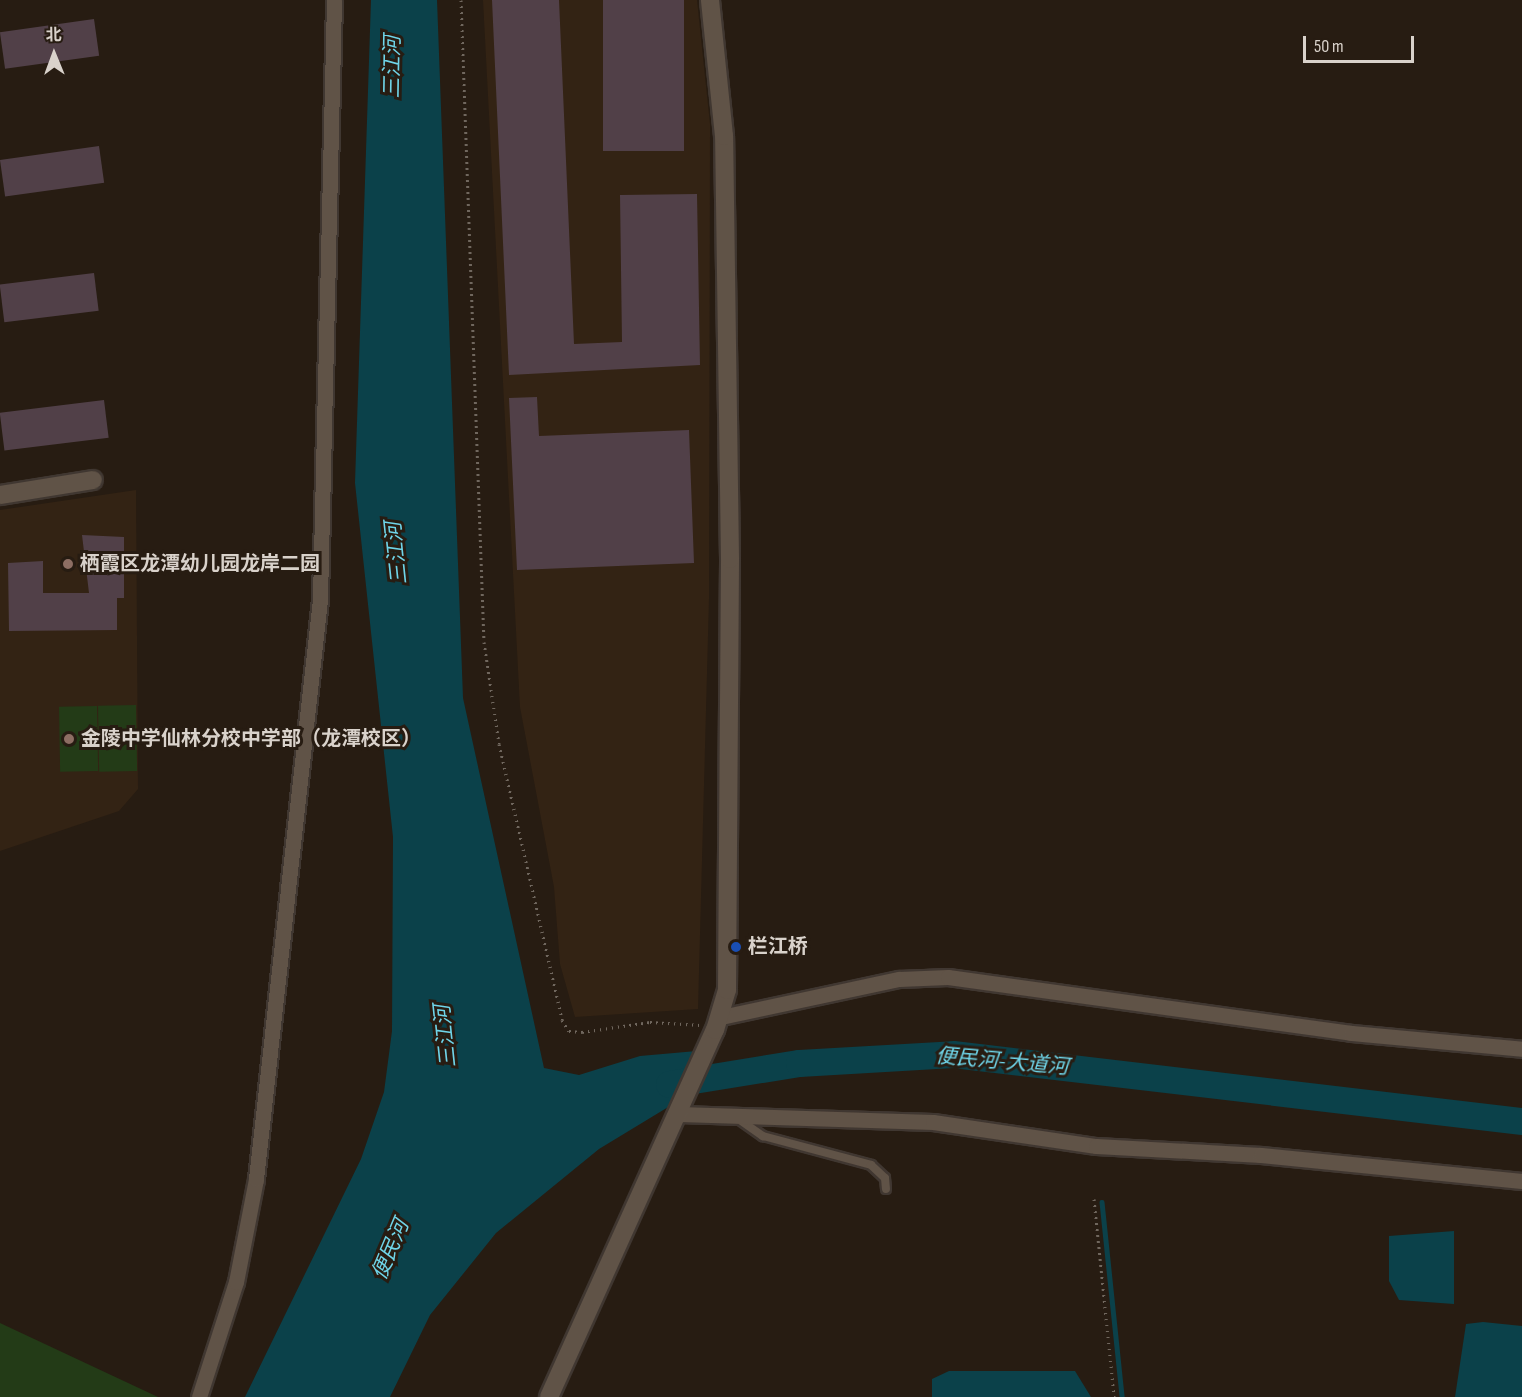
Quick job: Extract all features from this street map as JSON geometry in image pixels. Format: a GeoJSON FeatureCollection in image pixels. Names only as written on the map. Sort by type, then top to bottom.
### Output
{"type":"FeatureCollection","features":[{"type":"Feature","properties":{"kind":"street"},"geometry":{"type":"LineString","coordinates":[[199,1397],[236,1282],[256,1179],[320,599],[334,0]]}},
{"type":"Feature","properties":{"kind":"street"},"geometry":{"type":"LineString","coordinates":[[549,1397],[718,1024],[728,961],[730,559],[724,136],[710,0]]}},
{"type":"Feature","properties":{"kind":"street"},"geometry":{"type":"LineString","coordinates":[[0,495],[93,480]]}},
{"type":"Feature","properties":{"kind":"street"},"geometry":{"type":"LineString","coordinates":[[718,1024],[900,979],[948,977],[1351,1033],[1522,1049]]}},
{"type":"Feature","properties":{"kind":"street"},"geometry":{"type":"LineString","coordinates":[[680,1110],[735,1117],[933,1122],[1096,1146],[1261,1155],[1522,1181]]}},
{"type":"Feature","properties":{"kind":"lane"},"geometry":{"type":"LineString","coordinates":[[735,1117],[763,1136],[871,1165],[885,1178],[886,1189]]}},
{"type":"Feature","properties":{"kind":"path"},"geometry":{"type":"LineString","coordinates":[[461,0],[484,642],[499,744],[562,1020],[569,1031],[582,1032],[650,1022],[718,1024]]}},
{"type":"Feature","properties":{"kind":"path"},"geometry":{"type":"LineString","coordinates":[[1094,1199],[1114,1397]]}},
{"type":"Feature","properties":{"kind":"shaded area"},"geometry":{"type":"Polygon","coordinates":[[[483,0],[697,0],[710,124],[709,598],[698,1009],[575,1017],[560,964],[554,887],[520,707],[483,0]]]}},
{"type":"Feature","properties":{"kind":"shaded area"},"geometry":{"type":"Polygon","coordinates":[[[136,490],[138,789],[119,811],[0,851],[0,510],[136,490]]]}},
{"type":"Feature","properties":{"kind":"green space"},"geometry":{"type":"Polygon","coordinates":[[[136,705],[137,771],[99,772],[98,706],[136,705]]]}},
{"type":"Feature","properties":{"kind":"green space"},"geometry":{"type":"Polygon","coordinates":[[[97,706],[98,771],[60,772],[59,707],[97,706]]]}},
{"type":"Feature","properties":{"kind":"green space"},"geometry":{"type":"Polygon","coordinates":[[[0,1323],[158,1397],[0,1397],[0,1323]]]}},
{"type":"Feature","properties":{"kind":"water"},"geometry":{"type":"Polygon","coordinates":[[[371,0],[437,0],[463,698],[544,1068],[579,1075],[640,1056],[708,1050],[688,1095],[599,1149],[496,1233],[430,1315],[390,1397],[245,1397],[361,1159],[384,1092],[392,1031],[393,837],[355,483],[371,0]]]}},
{"type":"Feature","properties":{"kind":"water"},"geometry":{"type":"Polygon","coordinates":[[[1454,1231],[1454,1304],[1399,1300],[1389,1281],[1389,1236],[1454,1231]]]}},
{"type":"Feature","properties":{"kind":"water"},"geometry":{"type":"Polygon","coordinates":[[[1483,1322],[1522,1326],[1522,1397],[1455,1397],[1466,1324],[1483,1322]]]}},
{"type":"Feature","properties":{"kind":"water"},"geometry":{"type":"Polygon","coordinates":[[[949,1371],[1075,1371],[1091,1397],[932,1397],[932,1379],[949,1371]]]}},
{"type":"Feature","properties":{"kind":"building"},"geometry":{"type":"Polygon","coordinates":[[[492,0],[559,0],[574,344],[622,342],[620,195],[697,194],[700,365],[509,375],[492,0]]]}},
{"type":"Feature","properties":{"kind":"building"},"geometry":{"type":"Polygon","coordinates":[[[603,0],[684,0],[684,151],[603,151],[603,0]]]}},
{"type":"Feature","properties":{"kind":"building"},"geometry":{"type":"Polygon","coordinates":[[[94,19],[99,56],[5,69],[0,32],[94,19]]]}},
{"type":"Feature","properties":{"kind":"building"},"geometry":{"type":"Polygon","coordinates":[[[99,146],[104,183],[5,197],[0,160],[99,146]]]}},
{"type":"Feature","properties":{"kind":"building"},"geometry":{"type":"Polygon","coordinates":[[[94,273],[99,311],[4,322],[0,285],[94,273]]]}},
{"type":"Feature","properties":{"kind":"building"},"geometry":{"type":"Polygon","coordinates":[[[537,397],[539,436],[689,430],[694,563],[517,570],[509,398],[537,397]]]}},
{"type":"Feature","properties":{"kind":"building"},"geometry":{"type":"Polygon","coordinates":[[[104,400],[109,438],[4,451],[0,413],[104,400]]]}},
{"type":"Feature","properties":{"kind":"building"},"geometry":{"type":"Polygon","coordinates":[[[82,535],[124,537],[124,598],[117,598],[117,630],[9,631],[8,563],[43,561],[43,593],[89,593],[82,535]]]}},
{"type":"Feature","properties":{"kind":"waterway","name":"便民河-大道河"},"geometry":{"type":"LineString","coordinates":[[669,1084],[799,1063],[953,1054],[1522,1121]]}},
{"type":"Feature","properties":{"kind":"waterway"},"geometry":{"type":"LineString","coordinates":[[1102,1202],[1122,1397]]}},
{"type":"Feature","properties":{"kind":"place","name":"栖霞区龙潭幼儿园龙岸二园"},"geometry":{"type":"Point","coordinates":[68,564]}},
{"type":"Feature","properties":{"kind":"place","name":"金陵中学仙林分校中学部（龙潭校区）"},"geometry":{"type":"Point","coordinates":[69,739]}},
{"type":"Feature","properties":{"kind":"place","name":"栏江桥"},"geometry":{"type":"Point","coordinates":[736,947]}},
{"type":"Feature","properties":{"kind":"water label","name":"三江河"},"geometry":{"type":"Point","coordinates":[393,67]}},
{"type":"Feature","properties":{"kind":"water label","name":"三江河"},"geometry":{"type":"Point","coordinates":[397,553]}},
{"type":"Feature","properties":{"kind":"water label","name":"三江河"},"geometry":{"type":"Point","coordinates":[446,1036]}},
{"type":"Feature","properties":{"kind":"water label","name":"便民河"},"geometry":{"type":"Point","coordinates":[391,1250]}}]}
